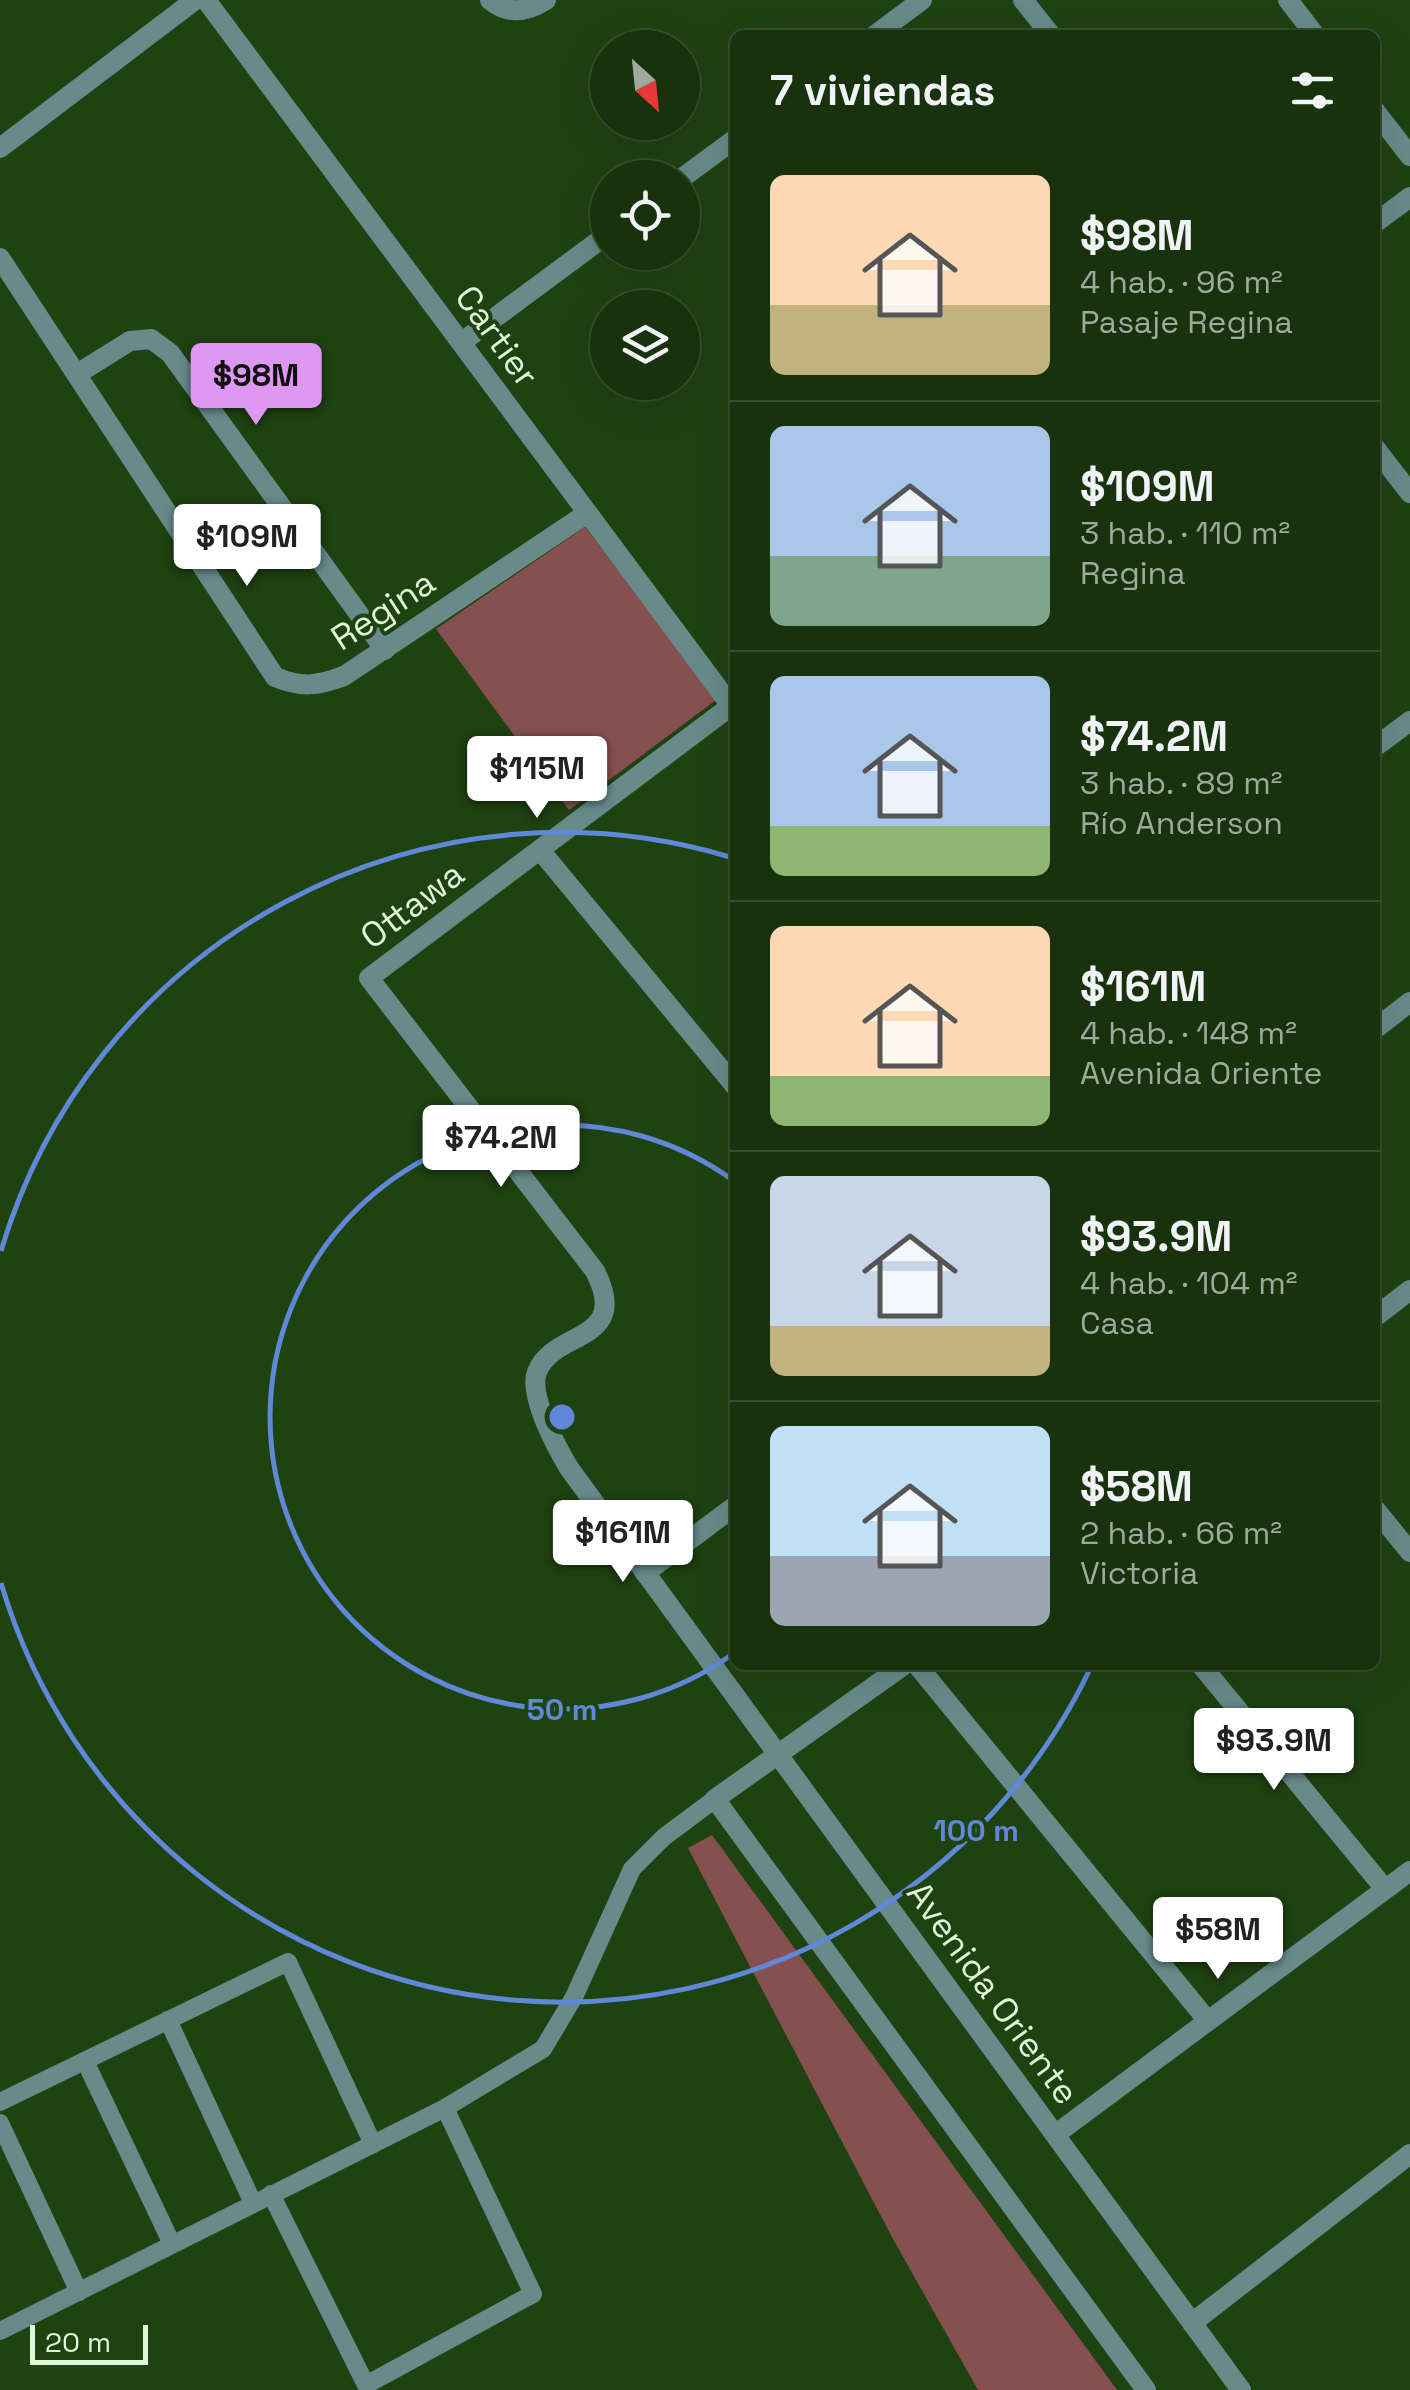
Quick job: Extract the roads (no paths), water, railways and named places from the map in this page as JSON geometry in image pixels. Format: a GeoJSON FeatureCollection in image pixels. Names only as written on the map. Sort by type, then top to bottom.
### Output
{"type":"FeatureCollection","features":[{"type":"Feature","properties":{"kind":"street"},"geometry":{"type":"LineString","coordinates":[[0,148],[196,0]]}},
{"type":"Feature","properties":{"kind":"street","name":"Cartier"},"geometry":{"type":"LineString","coordinates":[[206,0],[586,514],[730,702]]}},
{"type":"Feature","properties":{"kind":"street"},"geometry":{"type":"LineString","coordinates":[[490,0],[500,8],[520,11],[546,0]]}},
{"type":"Feature","properties":{"kind":"street"},"geometry":{"type":"LineString","coordinates":[[882,30],[922,0]]}},
{"type":"Feature","properties":{"kind":"street"},"geometry":{"type":"LineString","coordinates":[[1024,0],[1047,30]]}},
{"type":"Feature","properties":{"kind":"street"},"geometry":{"type":"LineString","coordinates":[[1288,0],[1311,30]]}},
{"type":"Feature","properties":{"kind":"street"},"geometry":{"type":"LineString","coordinates":[[1380,118],[1410,156]]}},
{"type":"Feature","properties":{"kind":"street"},"geometry":{"type":"LineString","coordinates":[[700,165],[730,143]]}},
{"type":"Feature","properties":{"kind":"street"},"geometry":{"type":"LineString","coordinates":[[1380,219],[1410,197]]}},
{"type":"Feature","properties":{"kind":"street"},"geometry":{"type":"LineString","coordinates":[[462,342],[590,247]]}},
{"type":"Feature","properties":{"kind":"street","name":"Regina"},"geometry":{"type":"LineString","coordinates":[[0,258],[275,676],[297,686],[317,687],[344,676],[586,514]]}},
{"type":"Feature","properties":{"kind":"street"},"geometry":{"type":"LineString","coordinates":[[76,374],[130,341],[151,339],[170,353],[385,650]]}},
{"type":"Feature","properties":{"kind":"street"},"geometry":{"type":"LineString","coordinates":[[1380,454],[1410,493]]}},
{"type":"Feature","properties":{"kind":"street","name":"Ottawa"},"geometry":{"type":"LineString","coordinates":[[536,1384],[537,1371],[545,1360],[595,1326],[604,1314],[606,1293],[595,1271],[369,978],[730,710]]}},
{"type":"Feature","properties":{"kind":"street"},"geometry":{"type":"LineString","coordinates":[[1380,743],[1410,721]]}},
{"type":"Feature","properties":{"kind":"street"},"geometry":{"type":"LineString","coordinates":[[540,850],[730,1080]]}},
{"type":"Feature","properties":{"kind":"street"},"geometry":{"type":"LineString","coordinates":[[1380,1025],[1410,1002]]}},
{"type":"Feature","properties":{"kind":"street"},"geometry":{"type":"LineString","coordinates":[[1380,1312],[1410,1290]]}},
{"type":"Feature","properties":{"kind":"street","name":"Avenida Oriente"},"geometry":{"type":"LineString","coordinates":[[536,1384],[554,1441],[569,1468],[1241,2390]]}},
{"type":"Feature","properties":{"kind":"street"},"geometry":{"type":"LineString","coordinates":[[645,1573],[730,1510]]}},
{"type":"Feature","properties":{"kind":"street"},"geometry":{"type":"LineString","coordinates":[[1380,1515],[1410,1552]]}},
{"type":"Feature","properties":{"kind":"street"},"geometry":{"type":"LineString","coordinates":[[897,1670],[716,1800],[1146,2390]]}},
{"type":"Feature","properties":{"kind":"street"},"geometry":{"type":"LineString","coordinates":[[921,1670],[1208,2021]]}},
{"type":"Feature","properties":{"kind":"street"},"geometry":{"type":"LineString","coordinates":[[1205,1670],[1385,1889]]}},
{"type":"Feature","properties":{"kind":"street"},"geometry":{"type":"LineString","coordinates":[[1056,2134],[1410,1871]]}},
{"type":"Feature","properties":{"kind":"street"},"geometry":{"type":"LineString","coordinates":[[1192,2323],[1410,2154]]}},
{"type":"Feature","properties":{"kind":"lane"},"geometry":{"type":"LineString","coordinates":[[0,2331],[445,2108],[543,2049],[574,1997],[632,1869],[664,1837],[716,1800]]}},
{"type":"Feature","properties":{"kind":"lane"},"geometry":{"type":"LineString","coordinates":[[0,2102],[288,1962],[373,2144]]}},
{"type":"Feature","properties":{"kind":"lane"},"geometry":{"type":"LineString","coordinates":[[168,2020],[253,2203]]}},
{"type":"Feature","properties":{"kind":"lane"},"geometry":{"type":"LineString","coordinates":[[85,2061],[172,2244]]}},
{"type":"Feature","properties":{"kind":"lane"},"geometry":{"type":"LineString","coordinates":[[271,2194],[366,2384],[533,2294],[445,2108]]}},
{"type":"Feature","properties":{"kind":"lane"},"geometry":{"type":"LineString","coordinates":[[0,2123],[80,2292]]}}]}
